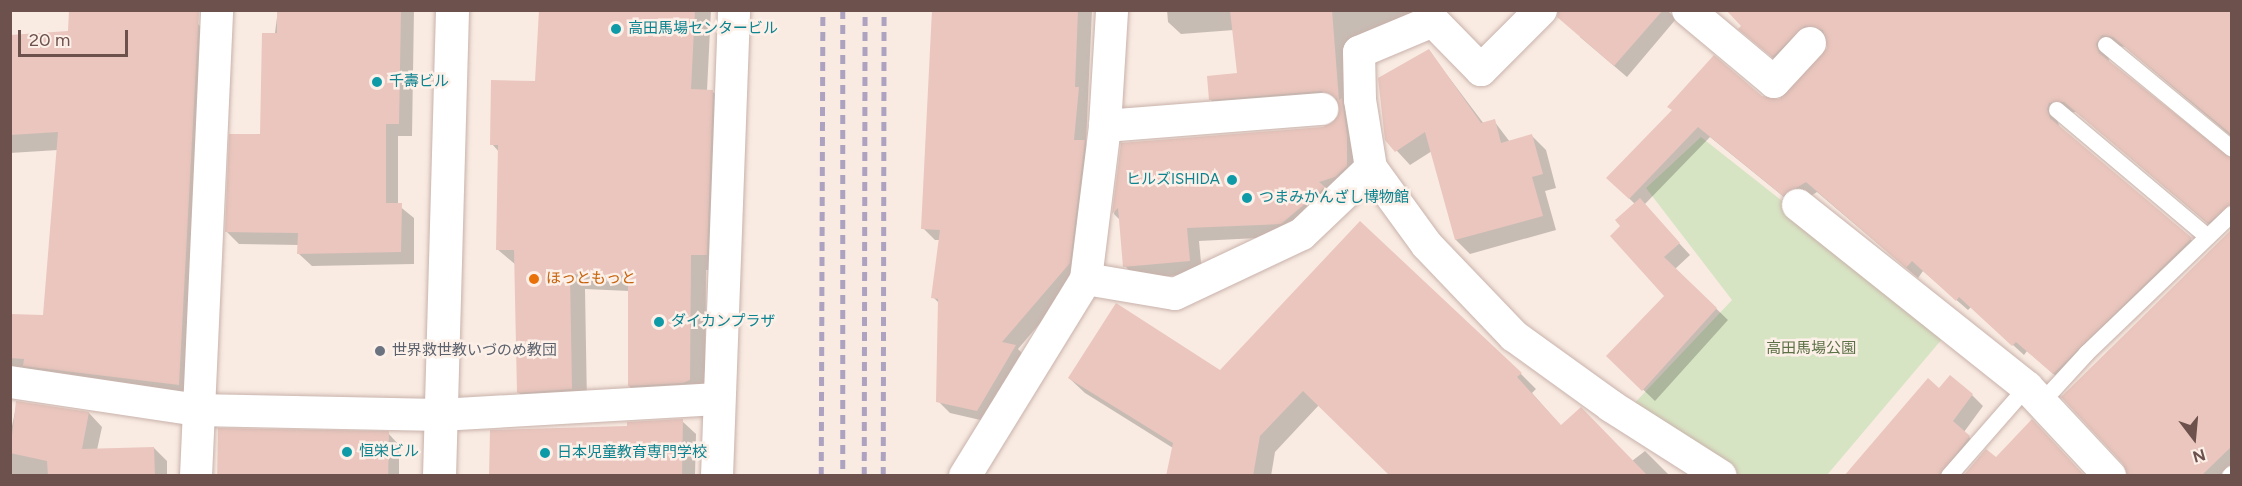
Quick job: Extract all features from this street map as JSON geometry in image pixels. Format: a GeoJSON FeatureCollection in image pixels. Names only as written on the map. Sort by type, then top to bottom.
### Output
{"type":"FeatureCollection","features":[{"type":"Feature","properties":{"kind":"street"},"geometry":{"type":"LineString","coordinates":[[196,476],[197,410],[217,10]]}},
{"type":"Feature","properties":{"kind":"street"},"geometry":{"type":"LineString","coordinates":[[439,476],[452,10]]}},
{"type":"Feature","properties":{"kind":"street"},"geometry":{"type":"LineString","coordinates":[[717,476],[718,399],[734,10]]}},
{"type":"Feature","properties":{"kind":"street"},"geometry":{"type":"LineString","coordinates":[[965,476],[1086,279],[1105,126],[1112,10]]}},
{"type":"Feature","properties":{"kind":"street"},"geometry":{"type":"LineString","coordinates":[[1541,10],[1481,70],[1433,21],[1359,52],[1360,100],[1371,168],[1427,245],[1514,336],[1611,406],[1721,476]]}},
{"type":"Feature","properties":{"kind":"street"},"geometry":{"type":"LineString","coordinates":[[1688,10],[1774,82],[1810,42]]}},
{"type":"Feature","properties":{"kind":"street"},"geometry":{"type":"LineString","coordinates":[[1105,126],[1322,109]]}},
{"type":"Feature","properties":{"kind":"street"},"geometry":{"type":"LineString","coordinates":[[1086,279],[1175,294],[1302,234],[1371,168]]}},
{"type":"Feature","properties":{"kind":"street"},"geometry":{"type":"LineString","coordinates":[[1798,205],[2035,394],[2110,476]]}},
{"type":"Feature","properties":{"kind":"street"},"geometry":{"type":"LineString","coordinates":[[10,382],[197,410],[440,415],[718,399]]}},
{"type":"Feature","properties":{"kind":"lane"},"geometry":{"type":"LineString","coordinates":[[2106,45],[2232,149]]}},
{"type":"Feature","properties":{"kind":"lane"},"geometry":{"type":"LineString","coordinates":[[2057,110],[2208,237]]}},
{"type":"Feature","properties":{"kind":"lane"},"geometry":{"type":"LineString","coordinates":[[1949,476],[2035,394],[2087,353],[2232,214]]}},
{"type":"Feature","properties":{"kind":"green space","name":"高田馬場公園"},"geometry":{"type":"Polygon","coordinates":[[[1701,137],[1948,332],[1827,475],[1739,475],[1727,464],[1629,409],[1732,300],[1646,188],[1701,137]]]}},
{"type":"Feature","properties":{"kind":"building"},"geometry":{"type":"Polygon","coordinates":[[[69,10],[199,10],[179,385],[23,366],[24,359],[10,358],[10,314],[43,315],[58,132],[10,135],[10,35],[68,31],[69,10]]]}},
{"type":"Feature","properties":{"kind":"building"},"geometry":{"type":"Polygon","coordinates":[[[277,10],[401,10],[399,124],[386,124],[386,203],[402,203],[401,252],[297,254],[298,233],[225,232],[229,134],[260,134],[262,33],[277,33],[277,10]]]}},
{"type":"Feature","properties":{"kind":"building"},"geometry":{"type":"Polygon","coordinates":[[[539,10],[695,10],[691,89],[713,90],[707,255],[691,255],[690,380],[683,383],[628,386],[628,276],[570,274],[572,389],[517,393],[514,250],[496,250],[498,145],[490,145],[491,80],[535,81],[539,10]]]}},
{"type":"Feature","properties":{"kind":"building"},"geometry":{"type":"Polygon","coordinates":[[[932,10],[1078,10],[1075,87],[1079,87],[1074,140],[1085,140],[1070,263],[1002,342],[1016,345],[977,411],[936,402],[938,299],[931,298],[940,230],[921,229],[932,10]]]}},
{"type":"Feature","properties":{"kind":"building"},"geometry":{"type":"Polygon","coordinates":[[[1230,10],[1332,10],[1339,100],[1342,98],[1347,135],[1347,166],[1335,177],[1319,182],[1325,187],[1281,224],[1187,228],[1190,261],[1123,267],[1118,208],[1112,214],[1121,143],[1323,127],[1338,116],[1337,99],[1321,91],[1209,100],[1207,76],[1237,73],[1230,10]]]}},
{"type":"Feature","properties":{"kind":"building"},"geometry":{"type":"Polygon","coordinates":[[[1558,10],[1663,10],[1614,66],[1557,17],[1558,10]]]}},
{"type":"Feature","properties":{"kind":"building"},"geometry":{"type":"Polygon","coordinates":[[[1726,10],[2232,10],[2232,135],[2113,37],[2102,35],[2096,44],[2099,53],[2232,159],[2232,204],[2208,223],[2064,102],[2049,103],[2047,109],[2050,118],[2192,238],[2053,374],[2016,342],[2012,346],[1959,297],[1956,301],[1912,261],[1906,268],[1806,182],[1783,196],[1698,127],[1629,199],[1606,178],[1672,110],[1667,107],[1714,55],[1762,96],[1779,99],[1827,48],[1823,30],[1805,26],[1772,57],[1738,29],[1741,26],[1726,10]]]}},
{"type":"Feature","properties":{"kind":"building"},"geometry":{"type":"Polygon","coordinates":[[[1429,49],[1481,123],[1495,119],[1501,143],[1532,134],[1543,174],[1532,177],[1543,216],[1455,240],[1425,132],[1395,152],[1385,140],[1378,78],[1429,49]]]}},
{"type":"Feature","properties":{"kind":"building"},"geometry":{"type":"Polygon","coordinates":[[[1640,198],[1680,243],[1664,257],[1717,308],[1642,391],[1606,356],[1664,296],[1610,236],[1620,226],[1615,220],[1640,198]]]}},
{"type":"Feature","properties":{"kind":"building"},"geometry":{"type":"Polygon","coordinates":[[[1360,221],[1522,373],[1517,377],[1561,425],[1581,407],[1648,476],[1390,476],[1303,391],[1260,436],[1253,476],[1166,476],[1173,443],[1068,378],[1116,303],[1220,370],[1360,221]]]}},
{"type":"Feature","properties":{"kind":"building"},"geometry":{"type":"Polygon","coordinates":[[[2232,229],[2232,446],[2201,476],[2127,476],[2123,464],[2061,397],[2232,229]]]}},
{"type":"Feature","properties":{"kind":"building"},"geometry":{"type":"Polygon","coordinates":[[[1950,375],[1973,394],[1953,421],[1970,436],[1939,476],[1844,476],[1928,378],[1939,388],[1950,375]]]}},
{"type":"Feature","properties":{"kind":"building"},"geometry":{"type":"Polygon","coordinates":[[[16,401],[89,412],[82,449],[154,447],[155,476],[48,476],[47,461],[10,453],[16,401]]]}},
{"type":"Feature","properties":{"kind":"building"},"geometry":{"type":"Polygon","coordinates":[[[683,419],[682,476],[489,476],[490,430],[627,426],[627,422],[683,419]]]}},
{"type":"Feature","properties":{"kind":"building"},"geometry":{"type":"Polygon","coordinates":[[[2032,419],[2085,476],[1963,476],[1986,449],[1996,457],[2032,419]]]}},
{"type":"Feature","properties":{"kind":"building"},"geometry":{"type":"Polygon","coordinates":[[[218,428],[389,431],[388,476],[217,476],[218,428]]]}},
{"type":"Feature","properties":{"kind":"railway"},"geometry":{"type":"LineString","coordinates":[[821,476],[823,10]]}},
{"type":"Feature","properties":{"kind":"railway"},"geometry":{"type":"LineString","coordinates":[[843,10],[843,476]]}},
{"type":"Feature","properties":{"kind":"railway"},"geometry":{"type":"LineString","coordinates":[[864,476],[865,10]]}},
{"type":"Feature","properties":{"kind":"railway"},"geometry":{"type":"LineString","coordinates":[[883,476],[884,10]]}},
{"type":"Feature","properties":{"kind":"place","name":"高田馬場センタービル"},"geometry":{"type":"Point","coordinates":[616,29]}},
{"type":"Feature","properties":{"kind":"place","name":"千壽ビル"},"geometry":{"type":"Point","coordinates":[377,82]}},
{"type":"Feature","properties":{"kind":"place","name":"ヒルズISHIDA"},"geometry":{"type":"Point","coordinates":[1232,180]}},
{"type":"Feature","properties":{"kind":"place","name":"つまみかんざし博物館"},"geometry":{"type":"Point","coordinates":[1247,198]}},
{"type":"Feature","properties":{"kind":"place","name":"ほっともっと"},"geometry":{"type":"Point","coordinates":[534,279]}},
{"type":"Feature","properties":{"kind":"place","name":"ダイカンプラザ"},"geometry":{"type":"Point","coordinates":[659,322]}},
{"type":"Feature","properties":{"kind":"place","name":"世界救世教いづのめ教団"},"geometry":{"type":"Point","coordinates":[380,351]}},
{"type":"Feature","properties":{"kind":"place","name":"恒栄ビル"},"geometry":{"type":"Point","coordinates":[347,452]}},
{"type":"Feature","properties":{"kind":"place","name":"日本児童教育専門学校"},"geometry":{"type":"Point","coordinates":[545,453]}}]}
